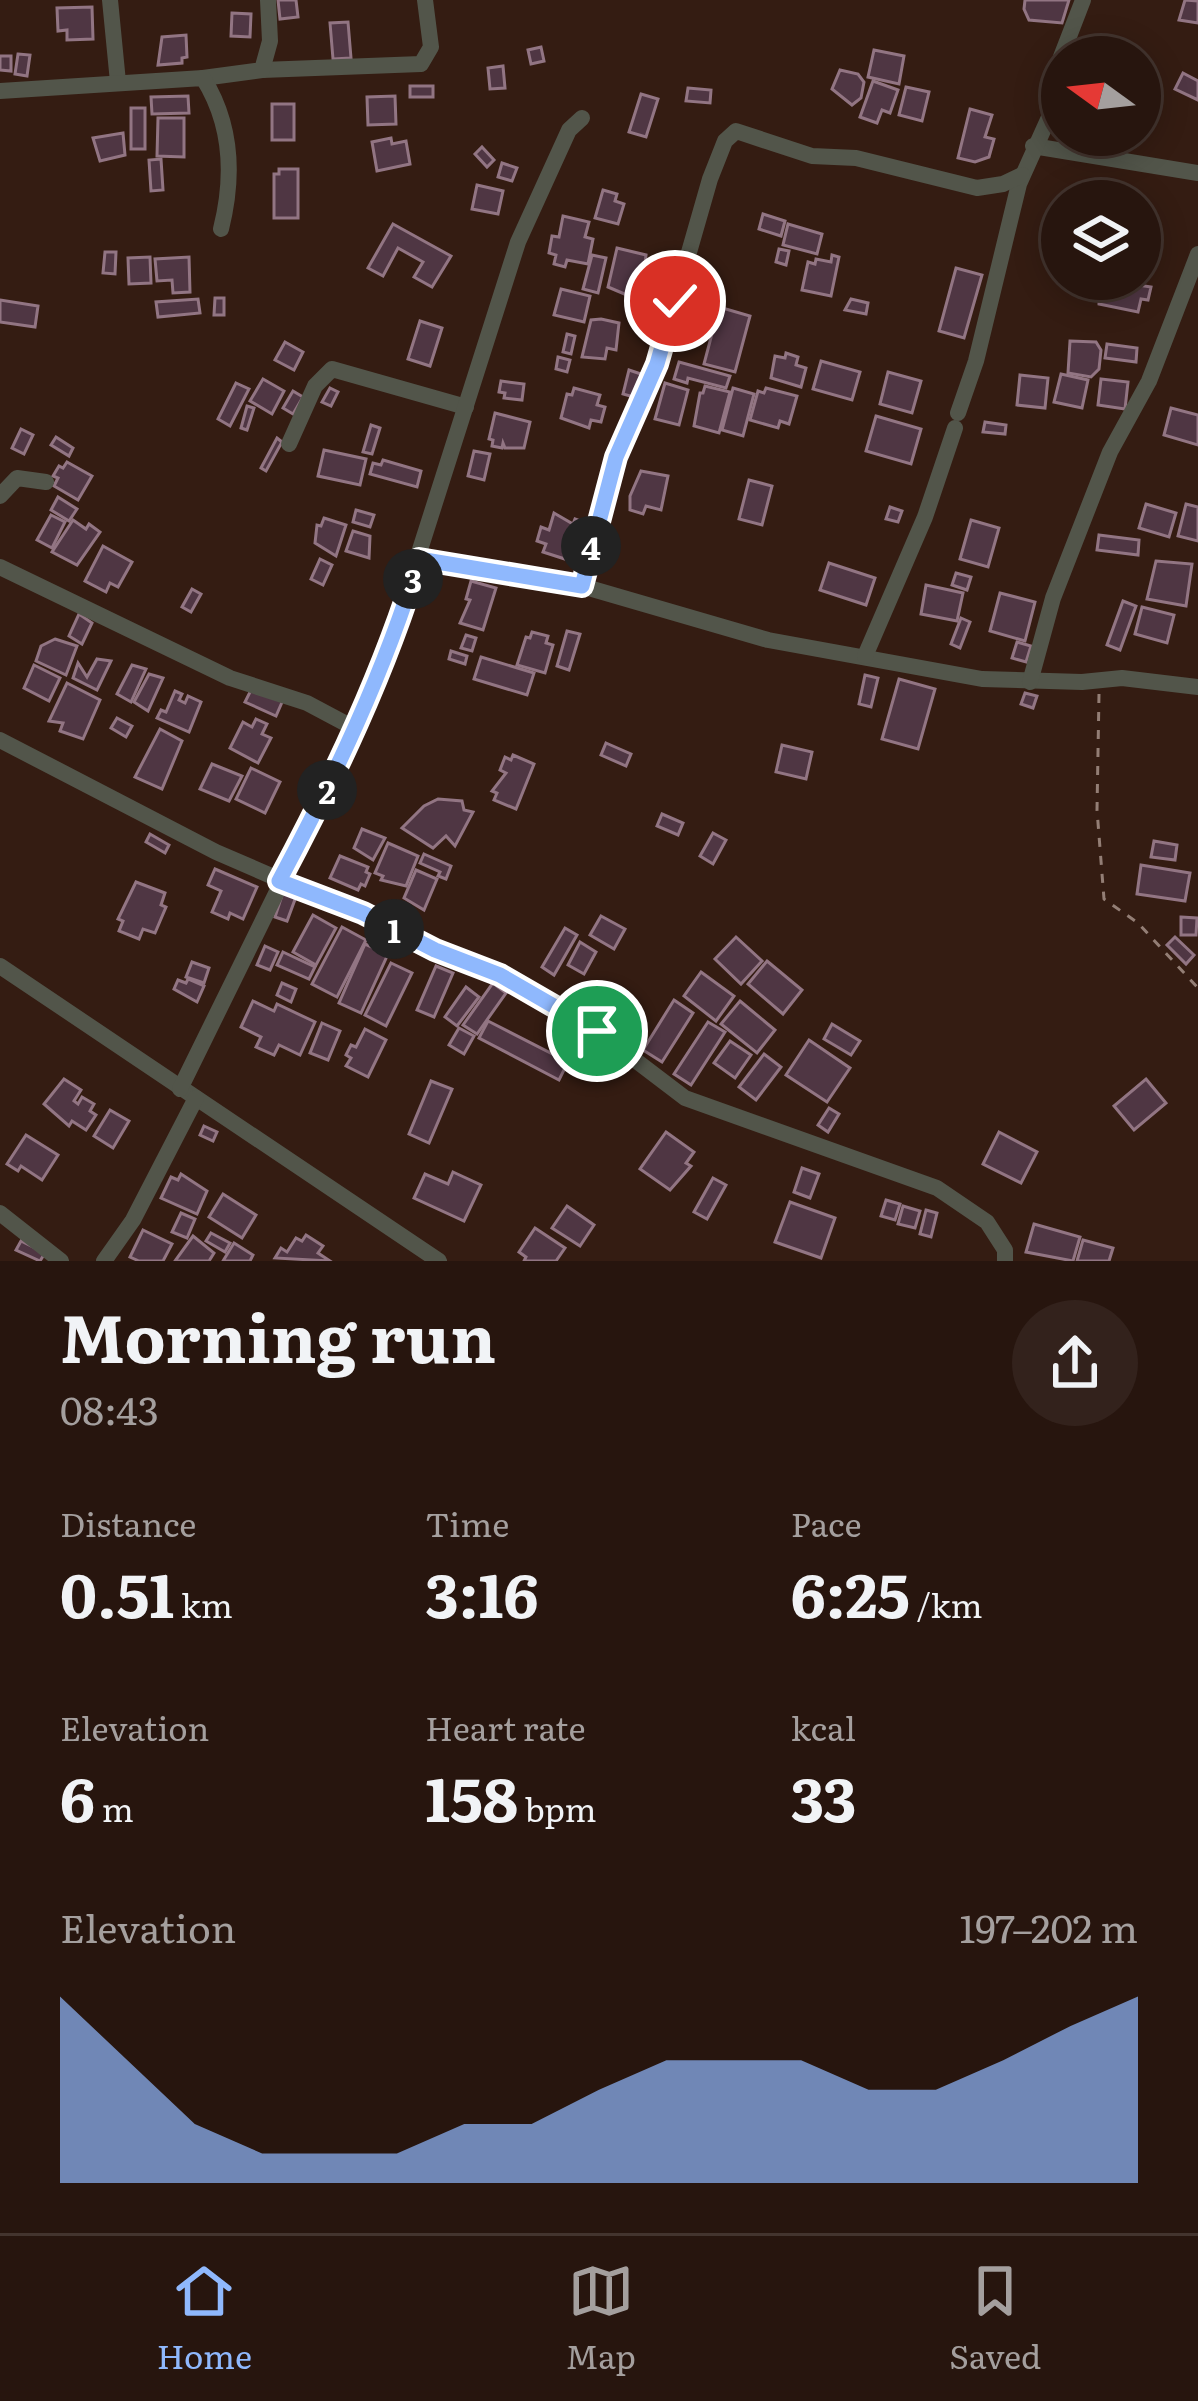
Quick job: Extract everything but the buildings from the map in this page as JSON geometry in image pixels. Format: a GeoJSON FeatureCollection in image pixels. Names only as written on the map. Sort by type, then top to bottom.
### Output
{"type":"FeatureCollection","features":[{"type":"Feature","properties":{"kind":"street"},"geometry":{"type":"LineString","coordinates":[[110,0],[118,82]]}},
{"type":"Feature","properties":{"kind":"street"},"geometry":{"type":"LineString","coordinates":[[262,70],[270,41],[268,0]]}},
{"type":"Feature","properties":{"kind":"street"},"geometry":{"type":"LineString","coordinates":[[0,91],[262,70],[421,64],[431,47],[425,0]]}},
{"type":"Feature","properties":{"kind":"street"},"geometry":{"type":"LineString","coordinates":[[865,656],[925,518],[976,361],[1022,175],[1055,104],[1061,57],[1083,0]]}},
{"type":"Feature","properties":{"kind":"street"},"geometry":{"type":"LineString","coordinates":[[203,78],[218,106],[230,163],[230,194],[221,229]]}},
{"type":"Feature","properties":{"kind":"street"},"geometry":{"type":"LineString","coordinates":[[104,1261],[133,1220],[279,881],[388,650],[518,242],[569,130],[582,118]]}},
{"type":"Feature","properties":{"kind":"street"},"geometry":{"type":"LineString","coordinates":[[582,586],[616,457],[657,364],[725,141],[736,131],[812,156],[856,158],[977,188],[1022,175]]}},
{"type":"Feature","properties":{"kind":"street"},"geometry":{"type":"LineString","coordinates":[[1034,146],[1198,173]]}},
{"type":"Feature","properties":{"kind":"street"},"geometry":{"type":"LineString","coordinates":[[1030,682],[1053,598],[1110,452],[1149,381],[1198,254]]}},
{"type":"Feature","properties":{"kind":"street"},"geometry":{"type":"LineString","coordinates":[[289,444],[315,386],[332,369],[466,407]]}},
{"type":"Feature","properties":{"kind":"street"},"geometry":{"type":"LineString","coordinates":[[0,496],[17,478],[46,482]]}},
{"type":"Feature","properties":{"kind":"street"},"geometry":{"type":"LineString","coordinates":[[419,559],[582,586],[739,633],[982,679],[1122,678],[1196,683]]}},
{"type":"Feature","properties":{"kind":"street"},"geometry":{"type":"LineString","coordinates":[[0,567],[230,678],[307,703],[354,728]]}},
{"type":"Feature","properties":{"kind":"street"},"geometry":{"type":"LineString","coordinates":[[0,740],[279,881],[500,975],[597,1031],[686,1098],[938,1188],[987,1222],[1005,1250],[1004,1261]]}},
{"type":"Feature","properties":{"kind":"street"},"geometry":{"type":"LineString","coordinates":[[0,966],[439,1261]]}},
{"type":"Feature","properties":{"kind":"street"},"geometry":{"type":"LineString","coordinates":[[0,1213],[61,1261]]}},
{"type":"Feature","properties":{"kind":"path"},"geometry":{"type":"LineString","coordinates":[[1100,680],[1096,810],[1104,899],[1138,923],[1198,988]]}},
{"type":"Feature","properties":{"kind":"route"},"geometry":{"type":"LineString","coordinates":[[597,1031],[500,975],[279,881],[324,796],[388,650],[419,559],[582,586],[616,457],[657,364],[675,301]]}}]}
